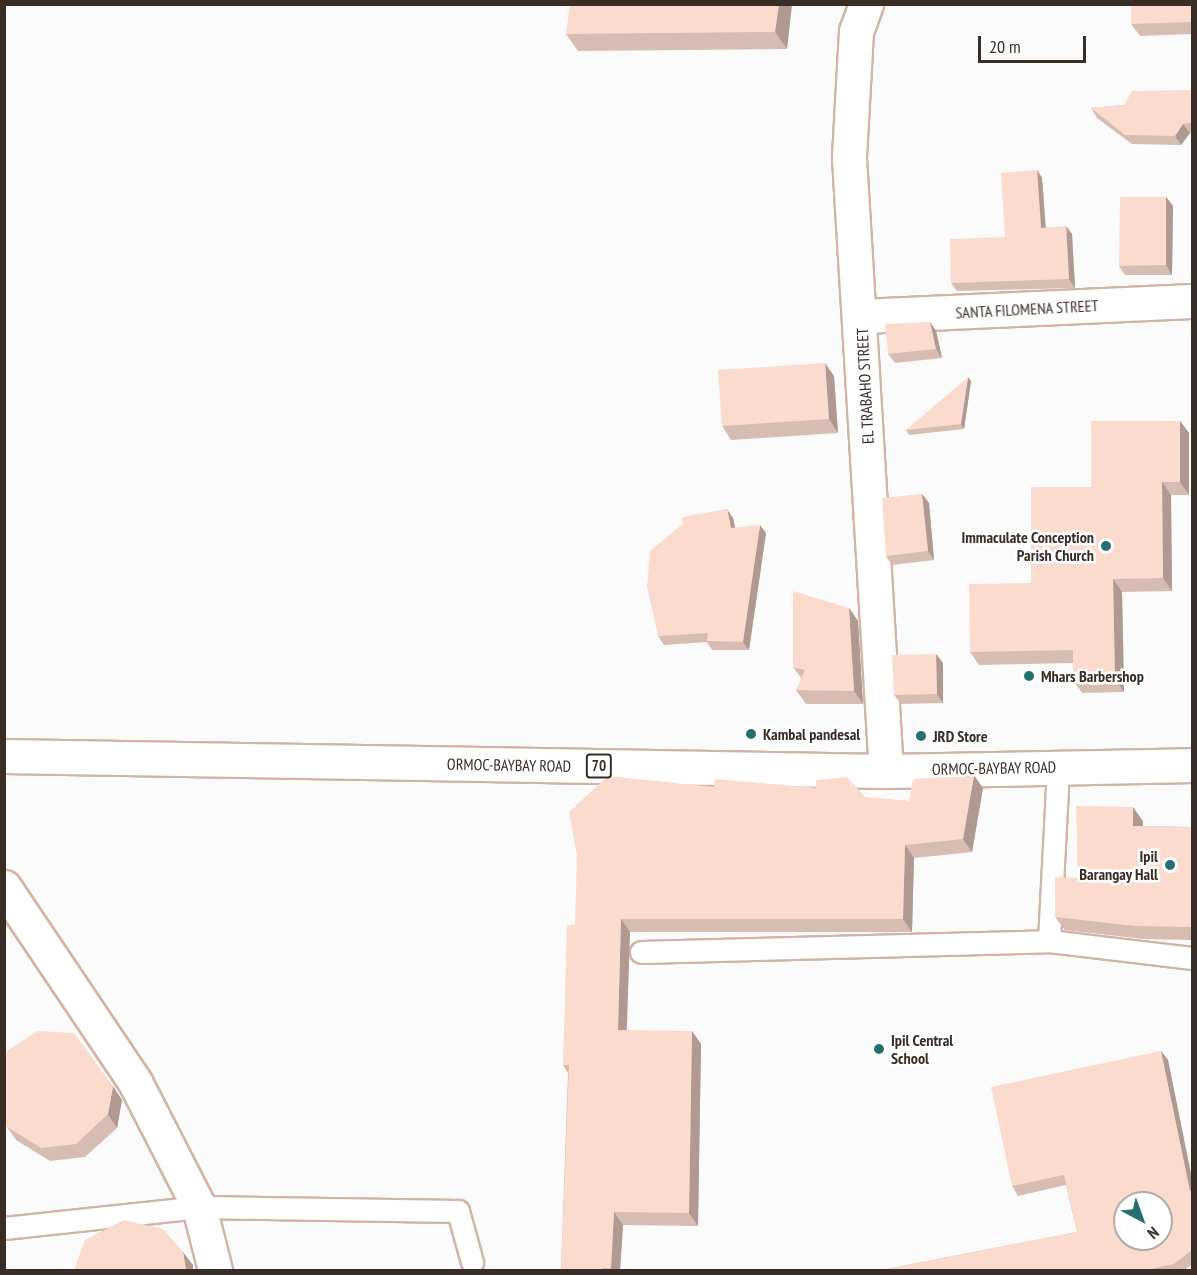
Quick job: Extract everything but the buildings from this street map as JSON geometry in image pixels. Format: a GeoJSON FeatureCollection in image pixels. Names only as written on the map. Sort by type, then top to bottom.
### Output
{"type":"FeatureCollection","features":[{"type":"Feature","properties":{"kind":"main road","name":"EL TRABAHO STREET"},"geometry":{"type":"LineString","coordinates":[[866,4],[856,31],[849,158],[862,316],[886,771]]}},
{"type":"Feature","properties":{"kind":"main road","name":"SANTA FILOMENA STREET"},"geometry":{"type":"LineString","coordinates":[[862,316],[1192,301]]}},
{"type":"Feature","properties":{"kind":"main road","name":"ORMOC-BAYBAY ROAD"},"geometry":{"type":"LineString","coordinates":[[6,761],[886,771],[1192,765]]}},
{"type":"Feature","properties":{"kind":"main road"},"geometry":{"type":"LineString","coordinates":[[4,887],[135,1082],[199,1207],[215,1270]]}},
{"type":"Feature","properties":{"kind":"lane"},"geometry":{"type":"LineString","coordinates":[[1049,941],[1058,767]]}},
{"type":"Feature","properties":{"kind":"lane"},"geometry":{"type":"LineString","coordinates":[[641,952],[1049,941],[1192,958]]}},
{"type":"Feature","properties":{"kind":"lane"},"geometry":{"type":"LineString","coordinates":[[4,1228],[199,1207],[458,1211],[472,1262]]}},
{"type":"Feature","properties":{"kind":"place","name":"Immaculate Conception Parish Church"},"geometry":{"type":"Point","coordinates":[1106,546]}},
{"type":"Feature","properties":{"kind":"place","name":"Mhars Barbershop"},"geometry":{"type":"Point","coordinates":[1029,676]}},
{"type":"Feature","properties":{"kind":"place","name":"Kambal pandesal"},"geometry":{"type":"Point","coordinates":[751,734]}},
{"type":"Feature","properties":{"kind":"place","name":"JRD Store"},"geometry":{"type":"Point","coordinates":[921,736]}},
{"type":"Feature","properties":{"kind":"place","name":"Ipil Barangay Hall"},"geometry":{"type":"Point","coordinates":[1170,865]}},
{"type":"Feature","properties":{"kind":"place","name":"Ipil Central School"},"geometry":{"type":"Point","coordinates":[879,1049]}}]}
